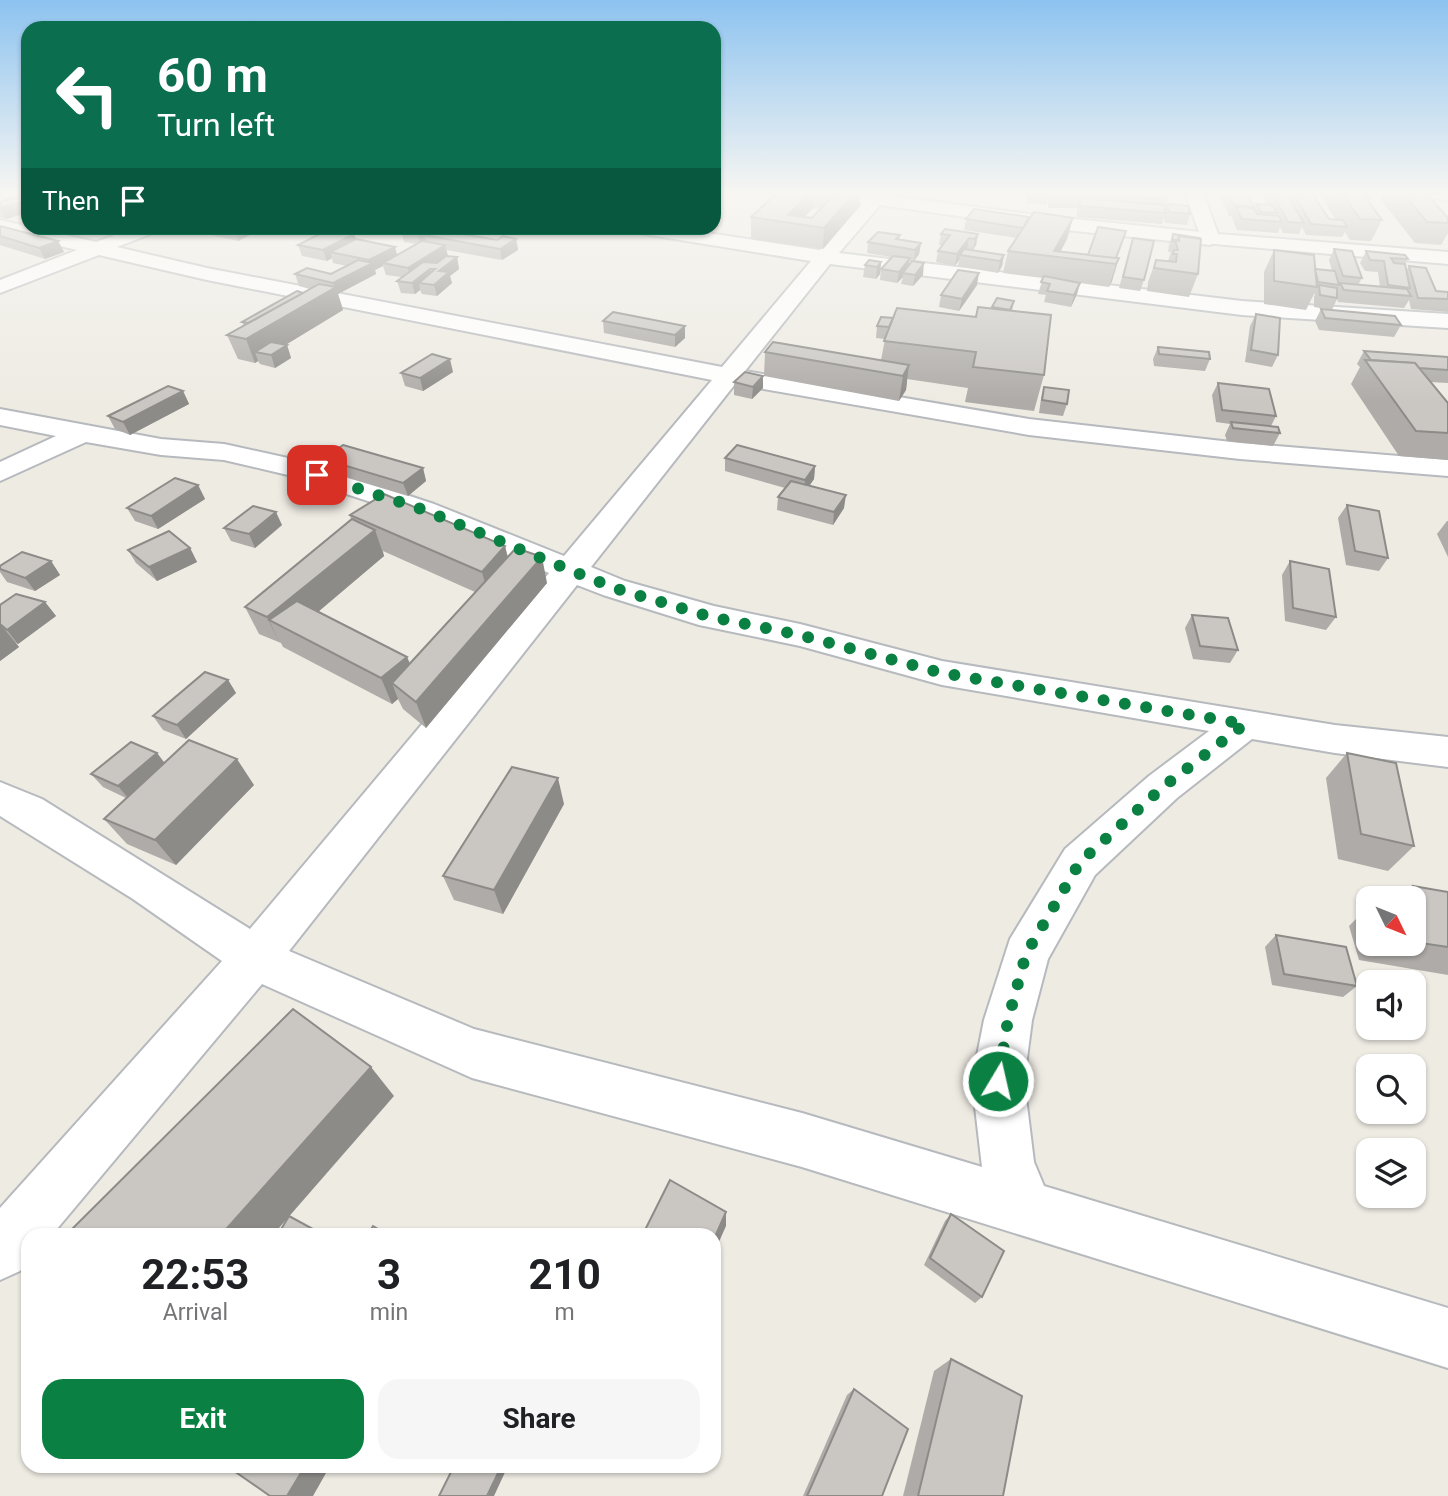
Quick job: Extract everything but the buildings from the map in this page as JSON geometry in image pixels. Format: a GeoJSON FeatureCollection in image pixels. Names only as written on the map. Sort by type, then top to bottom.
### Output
{"type":"FeatureCollection","features":[{"type":"Feature","properties":{"kind":"street"},"geometry":{"type":"LineString","coordinates":[[0,287],[64,263]]}},
{"type":"Feature","properties":{"kind":"street"},"geometry":{"type":"LineString","coordinates":[[156,263],[730,376],[1057,431],[1240,451],[1448,468]]}},
{"type":"Feature","properties":{"kind":"street"},"geometry":{"type":"LineString","coordinates":[[0,1251],[255,958],[820,263]]}},
{"type":"Feature","properties":{"kind":"street"},"geometry":{"type":"LineString","coordinates":[[872,263],[1242,309],[1448,321]]}},
{"type":"Feature","properties":{"kind":"street"},"geometry":{"type":"LineString","coordinates":[[0,417],[160,447],[224,452],[296,468],[424,510],[614,588],[711,617],[800,635],[942,673],[1245,724],[1448,752]]}},
{"type":"Feature","properties":{"kind":"street"},"geometry":{"type":"LineString","coordinates":[[0,473],[82,434]]}},
{"type":"Feature","properties":{"kind":"street"},"geometry":{"type":"LineString","coordinates":[[1025,1208],[1007,1162],[998,1081],[1008,1020],[1026,954],[1080,862],[1163,787],[1245,724]]}},
{"type":"Feature","properties":{"kind":"street"},"geometry":{"type":"LineString","coordinates":[[0,798],[28,811],[148,886],[255,958],[472,1053],[802,1140],[1448,1338]]}},
{"type":"Feature","properties":{"kind":"route"},"geometry":{"type":"LineString","coordinates":[[317,475],[424,510],[614,588],[711,617],[800,635],[942,673],[1245,724],[1163,787],[1080,862],[1026,954],[1008,1020],[998,1081]]}}]}
